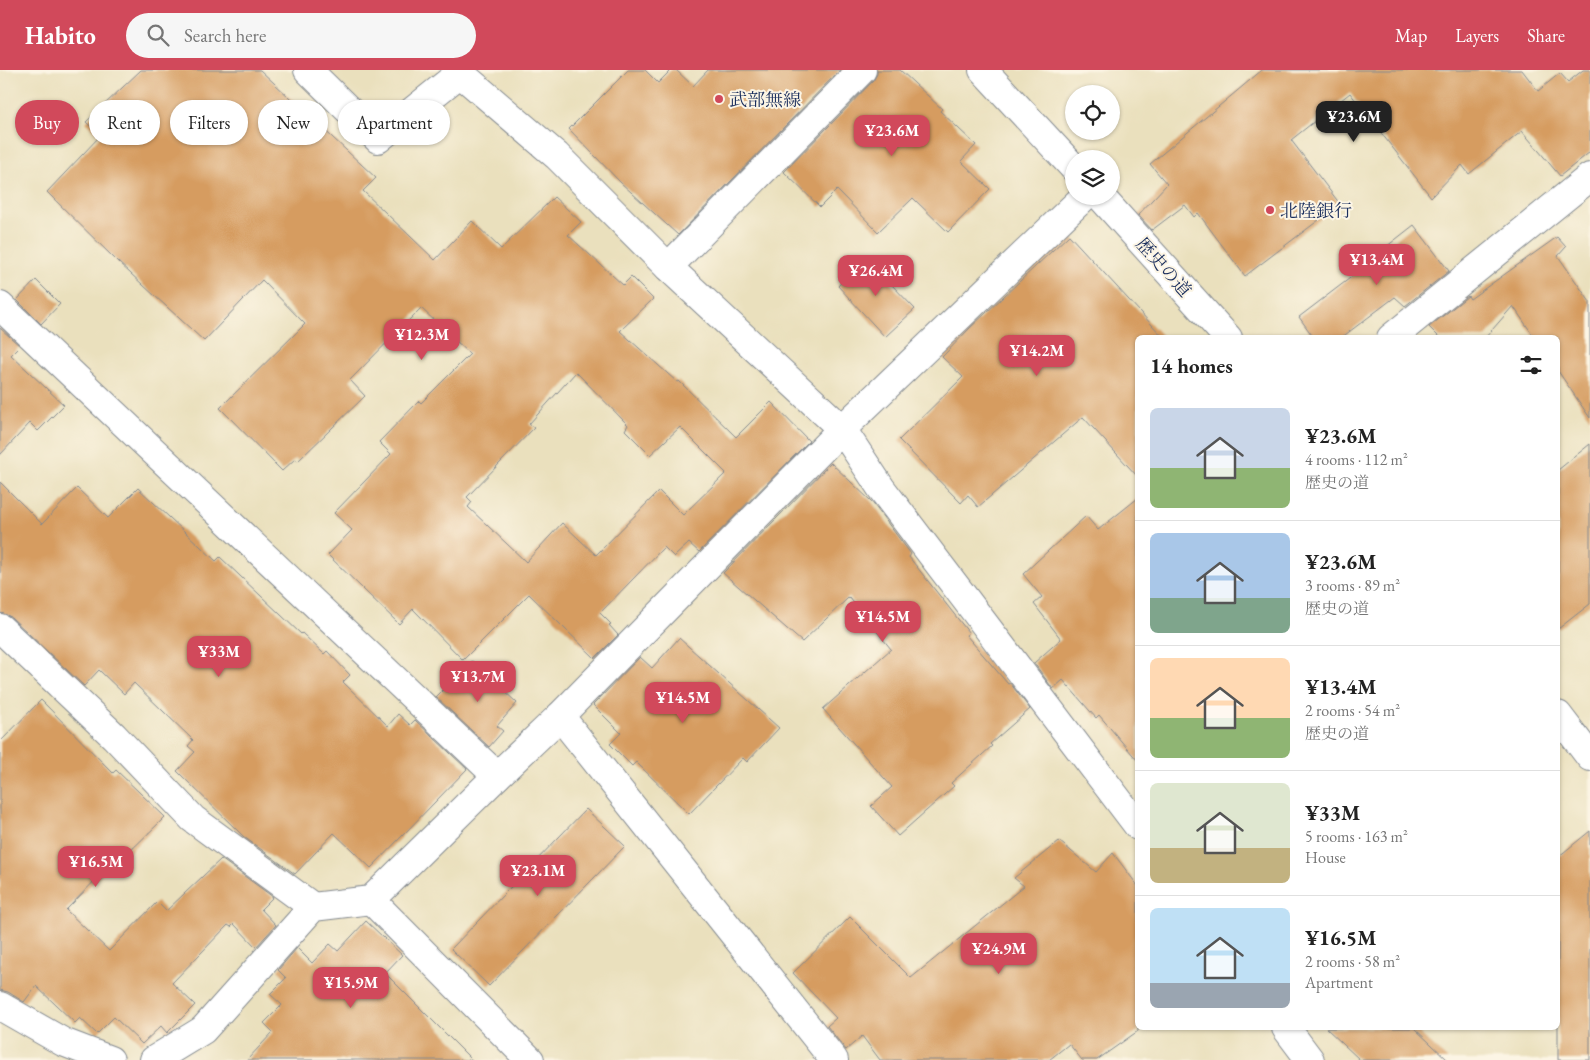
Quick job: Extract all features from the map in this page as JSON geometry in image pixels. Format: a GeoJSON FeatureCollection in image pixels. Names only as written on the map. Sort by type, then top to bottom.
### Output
{"type":"FeatureCollection","features":[{"type":"Feature","properties":{"kind":"street"},"geometry":{"type":"LineString","coordinates":[[308,70],[378,139],[460,73],[557,156],[668,267],[842,428],[882,488],[1135,822]]}},
{"type":"Feature","properties":{"kind":"street"},"geometry":{"type":"LineString","coordinates":[[668,267],[862,70]]}},
{"type":"Feature","properties":{"kind":"street"},"geometry":{"type":"LineString","coordinates":[[983,70],[1065,158]]}},
{"type":"Feature","properties":{"kind":"street"},"geometry":{"type":"LineString","coordinates":[[1395,335],[1590,177]]}},
{"type":"Feature","properties":{"kind":"street"},"geometry":{"type":"LineString","coordinates":[[154,1060],[203,1030],[313,907],[370,900],[560,716],[842,428],[1076,205]]}},
{"type":"Feature","properties":{"kind":"street","name":"歴史の道"},"geometry":{"type":"LineString","coordinates":[[1108,205],[1225,335]]}},
{"type":"Feature","properties":{"kind":"street"},"geometry":{"type":"LineString","coordinates":[[0,306],[496,776]]}},
{"type":"Feature","properties":{"kind":"street"},"geometry":{"type":"LineString","coordinates":[[0,628],[114,736],[193,819],[313,907]]}},
{"type":"Feature","properties":{"kind":"street"},"geometry":{"type":"LineString","coordinates":[[560,716],[834,1060]]}},
{"type":"Feature","properties":{"kind":"street"},"geometry":{"type":"LineString","coordinates":[[1560,718],[1590,757]]}},
{"type":"Feature","properties":{"kind":"street"},"geometry":{"type":"LineString","coordinates":[[370,900],[530,1060]]}},
{"type":"Feature","properties":{"kind":"street"},"geometry":{"type":"LineString","coordinates":[[0,1006],[63,1042],[110,1060]]}},
{"type":"Feature","properties":{"kind":"street"},"geometry":{"type":"LineString","coordinates":[[1288,1030],[1310,1060]]}},
{"type":"Feature","properties":{"kind":"building"},"geometry":{"type":"Polygon","coordinates":[[[141,70],[260,70],[292,100],[258,100],[258,145],[328,145],[328,133],[338,143],[338,145],[341,145],[376,178],[363,191],[435,260],[472,221],[501,249],[554,197],[581,222],[568,235],[623,285],[631,277],[653,299],[620,331],[677,382],[679,381],[736,437],[771,402],[809,441],[699,552],[689,543],[674,557],[664,547],[600,613],[611,624],[609,625],[618,635],[595,658],[529,594],[463,660],[413,609],[399,624],[328,555],[352,530],[334,513],[391,454],[379,442],[419,401],[421,403],[470,354],[421,308],[350,380],[365,396],[298,461],[295,459],[282,471],[220,408],[305,324],[262,280],[204,341],[118,262],[47,192],[91,145],[160,145],[160,100],[109,100],[141,70]],[[576,372],[529,424],[534,428],[467,497],[472,502],[468,507],[526,562],[562,523],[596,555],[659,491],[683,515],[726,473],[680,427],[650,455],[625,430],[628,425],[576,372]]]}},
{"type":"Feature","properties":{"kind":"building"},"geometry":{"type":"Polygon","coordinates":[[[628,70],[645,70],[658,83],[671,70],[676,70],[693,86],[708,70],[840,70],[678,235],[620,182],[569,129],[628,70]]]}},
{"type":"Feature","properties":{"kind":"building"},"geometry":{"type":"Polygon","coordinates":[[[877,70],[900,70],[942,109],[940,111],[976,145],[961,161],[990,189],[948,232],[913,198],[878,232],[837,190],[820,207],[784,172],[873,81],[877,70]]]}},
{"type":"Feature","properties":{"kind":"building"},"geometry":{"type":"Polygon","coordinates":[[[1262,70],[1522,70],[1538,91],[1560,73],[1568,82],[1583,70],[1590,70],[1590,152],[1560,176],[1522,131],[1469,174],[1462,165],[1431,197],[1350,93],[1291,140],[1340,204],[1245,276],[1198,213],[1194,217],[1185,205],[1152,230],[1138,215],[1167,184],[1150,164],[1262,70]]]}},
{"type":"Feature","properties":{"kind":"building"},"geometry":{"type":"Polygon","coordinates":[[[1414,225],[1449,271],[1405,306],[1395,297],[1345,335],[1312,335],[1299,317],[1379,256],[1377,254],[1414,225]]]}},
{"type":"Feature","properties":{"kind":"building"},"geometry":{"type":"Polygon","coordinates":[[[1069,235],[1161,335],[1135,335],[1135,474],[1083,417],[978,507],[968,495],[961,503],[899,440],[963,377],[942,357],[970,328],[1069,235]]]}},
{"type":"Feature","properties":{"kind":"building"},"geometry":{"type":"Polygon","coordinates":[[[1557,237],[1566,247],[1558,256],[1590,302],[1590,418],[1560,374],[1560,335],[1533,335],[1513,306],[1488,335],[1437,335],[1429,327],[1468,296],[1470,299],[1557,237]]]}},
{"type":"Feature","properties":{"kind":"building"},"geometry":{"type":"Polygon","coordinates":[[[865,257],[915,309],[885,337],[838,286],[865,257]]]}},
{"type":"Feature","properties":{"kind":"building"},"geometry":{"type":"Polygon","coordinates":[[[36,280],[60,304],[41,324],[17,300],[36,280]]]}},
{"type":"Feature","properties":{"kind":"building"},"geometry":{"type":"Polygon","coordinates":[[[0,328],[20,346],[11,355],[64,405],[38,431],[30,423],[0,455],[0,328]]]}},
{"type":"Feature","properties":{"kind":"building"},"geometry":{"type":"Polygon","coordinates":[[[1590,444],[1590,604],[1560,627],[1560,468],[1590,444]]]}},
{"type":"Feature","properties":{"kind":"building"},"geometry":{"type":"Polygon","coordinates":[[[831,463],[871,501],[911,554],[909,557],[969,633],[966,635],[1008,684],[1010,683],[1030,709],[990,744],[992,746],[951,783],[954,786],[898,836],[871,806],[892,787],[823,709],[891,649],[849,597],[802,642],[723,573],[831,463]]]}},
{"type":"Feature","properties":{"kind":"building"},"geometry":{"type":"Polygon","coordinates":[[[0,482],[42,524],[77,488],[108,518],[138,488],[216,561],[220,557],[301,634],[324,654],[327,651],[350,675],[343,682],[388,726],[398,714],[410,725],[415,720],[467,769],[371,868],[334,833],[295,874],[244,837],[177,771],[195,752],[188,746],[193,740],[134,683],[124,694],[99,670],[84,686],[11,617],[0,613],[0,482]]]}},
{"type":"Feature","properties":{"kind":"building"},"geometry":{"type":"Polygon","coordinates":[[[1135,500],[1135,757],[1099,715],[1096,718],[1063,680],[1053,689],[1034,663],[1061,639],[1034,604],[1042,597],[1023,574],[1086,516],[1098,530],[1135,500]]]}},
{"type":"Feature","properties":{"kind":"building"},"geometry":{"type":"Polygon","coordinates":[[[679,638],[779,728],[747,762],[743,758],[689,814],[636,762],[632,766],[610,744],[621,733],[593,705],[640,657],[652,668],[679,638]]]}},
{"type":"Feature","properties":{"kind":"building"},"geometry":{"type":"Polygon","coordinates":[[[472,661],[517,703],[497,726],[503,731],[489,747],[436,697],[472,661]]]}},
{"type":"Feature","properties":{"kind":"building"},"geometry":{"type":"Polygon","coordinates":[[[41,700],[113,773],[116,770],[165,817],[119,862],[116,859],[66,910],[109,951],[157,902],[166,911],[221,859],[273,897],[261,909],[276,925],[256,947],[234,924],[231,927],[228,925],[172,983],[195,1005],[167,1033],[161,1026],[142,1044],[114,1017],[97,1034],[80,1018],[75,1023],[36,986],[24,1002],[8,992],[0,990],[0,742],[41,700]]]}},
{"type":"Feature","properties":{"kind":"building"},"geometry":{"type":"Polygon","coordinates":[[[586,809],[625,846],[489,986],[451,949],[586,809]]]}},
{"type":"Feature","properties":{"kind":"building"},"geometry":{"type":"Polygon","coordinates":[[[1590,831],[1590,1060],[1558,1060],[1558,1030],[1560,1030],[1560,855],[1590,831]]]}},
{"type":"Feature","properties":{"kind":"building"},"geometry":{"type":"Polygon","coordinates":[[[1059,841],[1096,872],[1113,853],[1135,882],[1135,1030],[1138,1031],[1097,1060],[1082,1060],[1069,1044],[1049,1060],[880,1060],[862,1036],[846,1050],[827,1026],[836,1018],[793,973],[850,917],[911,978],[1024,886],[1014,878],[1059,841]]]}},
{"type":"Feature","properties":{"kind":"building"},"geometry":{"type":"Polygon","coordinates":[[[366,921],[402,955],[385,973],[472,1060],[247,1060],[273,1032],[264,1023],[282,1005],[270,994],[286,978],[278,970],[297,948],[312,963],[330,944],[338,951],[366,921]]]}},
{"type":"Feature","properties":{"kind":"building"},"geometry":{"type":"Polygon","coordinates":[[[1328,1030],[1416,1030],[1448,1060],[1360,1060],[1328,1030]]]}},
{"type":"Feature","properties":{"kind":"place","name":"武部無線"},"geometry":{"type":"Point","coordinates":[719,99]}},
{"type":"Feature","properties":{"kind":"place","name":"北陸銀行"},"geometry":{"type":"Point","coordinates":[1270,210]}}]}
